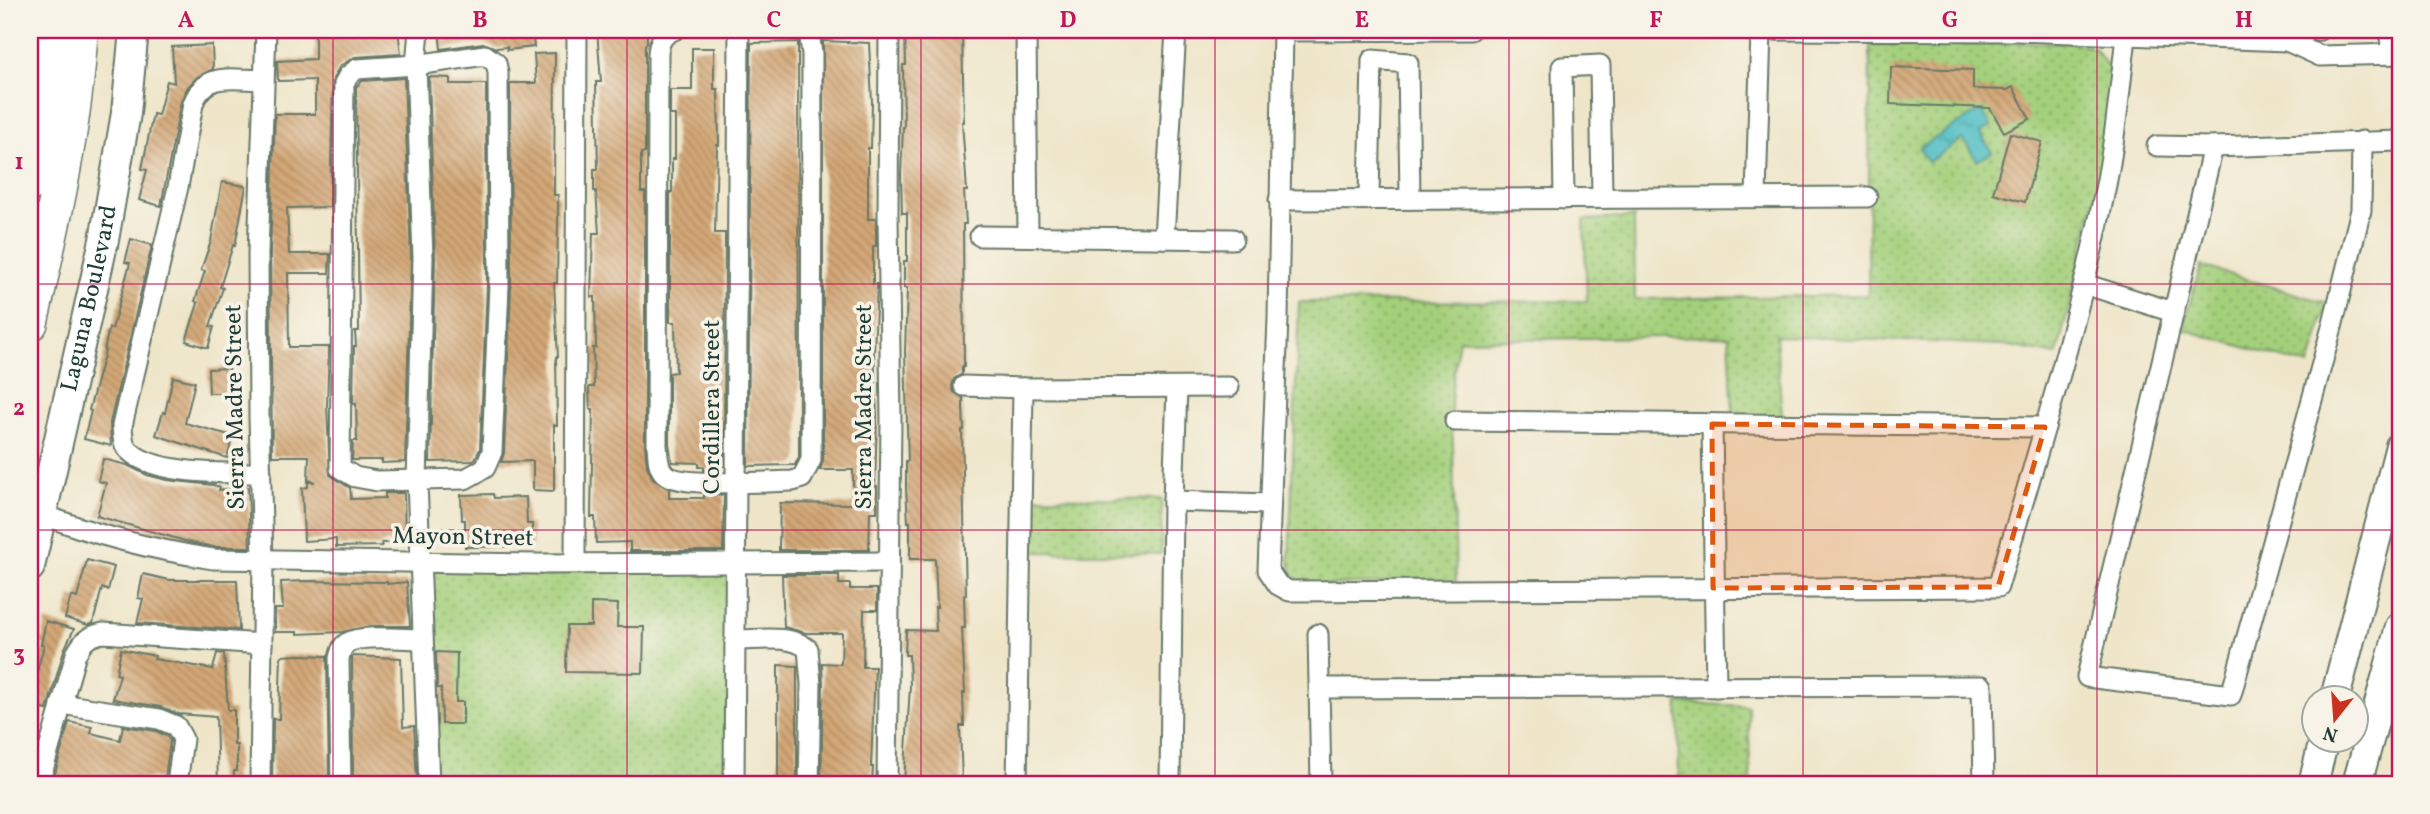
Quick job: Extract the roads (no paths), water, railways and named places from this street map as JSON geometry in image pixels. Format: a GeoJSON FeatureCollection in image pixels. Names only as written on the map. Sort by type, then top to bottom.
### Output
{"type":"FeatureCollection","features":[{"type":"Feature","properties":{"kind":"highway"},"geometry":{"type":"LineString","coordinates":[[30,183],[50,30]]}},
{"type":"Feature","properties":{"kind":"highway"},"geometry":{"type":"LineString","coordinates":[[30,323],[73,103],[80,30]]}},
{"type":"Feature","properties":{"kind":"main road","name":"Laguna Boulevard"},"geometry":{"type":"LineString","coordinates":[[30,567],[114,189],[126,113],[134,30]]}},
{"type":"Feature","properties":{"kind":"main road"},"geometry":{"type":"LineString","coordinates":[[2339,684],[2400,446]]}},
{"type":"Feature","properties":{"kind":"main road"},"geometry":{"type":"LineString","coordinates":[[2357,784],[2400,626]]}},
{"type":"Feature","properties":{"kind":"main road"},"geometry":{"type":"LineString","coordinates":[[2314,784],[2321,754]]}},
{"type":"Feature","properties":{"kind":"street","name":"Sierra Madre Street"},"geometry":{"type":"LineString","coordinates":[[261,784],[263,560],[258,253],[266,30]]}},
{"type":"Feature","properties":{"kind":"street"},"geometry":{"type":"LineString","coordinates":[[419,30],[416,65],[424,258],[416,481],[429,784]]}},
{"type":"Feature","properties":{"kind":"street"},"geometry":{"type":"LineString","coordinates":[[575,564],[577,30]]}},
{"type":"Feature","properties":{"kind":"street"},"geometry":{"type":"LineString","coordinates":[[674,30],[664,35],[659,43],[658,54],[658,462],[663,473],[674,479],[694,483],[793,481],[802,478],[811,460],[812,54],[809,33],[805,30]]}},
{"type":"Feature","properties":{"kind":"street","name":"Cordillera Street"},"geometry":{"type":"LineString","coordinates":[[734,784],[739,30]]}},
{"type":"Feature","properties":{"kind":"street","name":"Sierra Madre Street"},"geometry":{"type":"LineString","coordinates":[[887,784],[891,419],[889,30]]}},
{"type":"Feature","properties":{"kind":"street"},"geometry":{"type":"LineString","coordinates":[[1026,30],[1028,236]]}},
{"type":"Feature","properties":{"kind":"street"},"geometry":{"type":"LineString","coordinates":[[1164,238],[1176,30]]}},
{"type":"Feature","properties":{"kind":"street"},"geometry":{"type":"LineString","coordinates":[[1471,30],[1283,30],[1278,319],[1268,570],[1278,585],[1289,591],[1998,587],[2084,284],[2107,181],[2126,37]]}},
{"type":"Feature","properties":{"kind":"street"},"geometry":{"type":"LineString","coordinates":[[1746,30],[2018,31],[2287,41],[2320,56],[2396,54],[2390,30]]}},
{"type":"Feature","properties":{"kind":"street"},"geometry":{"type":"LineString","coordinates":[[1756,196],[1760,30]]}},
{"type":"Feature","properties":{"kind":"street"},"geometry":{"type":"LineString","coordinates":[[2287,41],[2311,30],[2319,30]]}},
{"type":"Feature","properties":{"kind":"street"},"geometry":{"type":"LineString","coordinates":[[485,55],[496,64],[498,72],[499,243],[492,452],[485,468],[465,479],[416,481],[368,480],[348,474],[340,468],[344,84],[348,76],[357,69],[416,65],[485,55]]}},
{"type":"Feature","properties":{"kind":"street"},"geometry":{"type":"LineString","coordinates":[[1369,198],[1371,60],[1408,63],[1410,199]]}},
{"type":"Feature","properties":{"kind":"street"},"geometry":{"type":"LineString","coordinates":[[1564,199],[1562,66],[1600,65],[1602,198]]}},
{"type":"Feature","properties":{"kind":"street"},"geometry":{"type":"LineString","coordinates":[[261,473],[207,474],[135,456],[124,444],[122,426],[178,187],[197,92],[213,80],[264,80]]}},
{"type":"Feature","properties":{"kind":"street"},"geometry":{"type":"LineString","coordinates":[[2213,147],[2087,677],[2231,695],[2329,340],[2361,210],[2362,141]]}},
{"type":"Feature","properties":{"kind":"street"},"geometry":{"type":"LineString","coordinates":[[2157,146],[2213,147],[2400,141]]}},
{"type":"Feature","properties":{"kind":"street"},"geometry":{"type":"LineString","coordinates":[[1279,200],[1867,197]]}},
{"type":"Feature","properties":{"kind":"street"},"geometry":{"type":"LineString","coordinates":[[980,236],[1233,239]]}},
{"type":"Feature","properties":{"kind":"street"},"geometry":{"type":"LineString","coordinates":[[2084,284],[2173,312]]}},
{"type":"Feature","properties":{"kind":"street"},"geometry":{"type":"LineString","coordinates":[[964,386],[1229,387]]}},
{"type":"Feature","properties":{"kind":"street"},"geometry":{"type":"LineString","coordinates":[[1170,784],[1177,387]]}},
{"type":"Feature","properties":{"kind":"street"},"geometry":{"type":"LineString","coordinates":[[1017,784],[1023,388]]}},
{"type":"Feature","properties":{"kind":"street"},"geometry":{"type":"LineString","coordinates":[[1455,421],[2045,427]]}},
{"type":"Feature","properties":{"kind":"street"},"geometry":{"type":"LineString","coordinates":[[1712,424],[1716,687]]}},
{"type":"Feature","properties":{"kind":"street"},"geometry":{"type":"LineString","coordinates":[[1173,501],[1269,504]]}},
{"type":"Feature","properties":{"kind":"street","name":"Mayon Street"},"geometry":{"type":"LineString","coordinates":[[42,514],[68,525],[177,553],[213,559],[575,564],[889,562]]}},
{"type":"Feature","properties":{"kind":"street"},"geometry":{"type":"LineString","coordinates":[[39,784],[76,654],[83,641],[91,635],[103,633],[262,644]]}},
{"type":"Feature","properties":{"kind":"street"},"geometry":{"type":"LineString","coordinates":[[1318,634],[1321,784]]}},
{"type":"Feature","properties":{"kind":"street"},"geometry":{"type":"LineString","coordinates":[[341,784],[339,658],[342,648],[359,639],[422,639]]}},
{"type":"Feature","properties":{"kind":"street"},"geometry":{"type":"LineString","coordinates":[[736,639],[792,641],[808,649],[811,684],[809,784]]}},
{"type":"Feature","properties":{"kind":"street"},"geometry":{"type":"LineString","coordinates":[[1320,688],[1982,686],[1984,784]]}},
{"type":"Feature","properties":{"kind":"street"},"geometry":{"type":"LineString","coordinates":[[61,704],[159,719],[176,726],[183,738],[177,784]]}},
{"type":"Feature","properties":{"kind":"water"},"geometry":{"type":"Polygon","coordinates":[[[1981,110],[1991,126],[1980,133],[1992,152],[1977,161],[1963,139],[1928,162],[1919,148],[1981,110]]]}}]}
